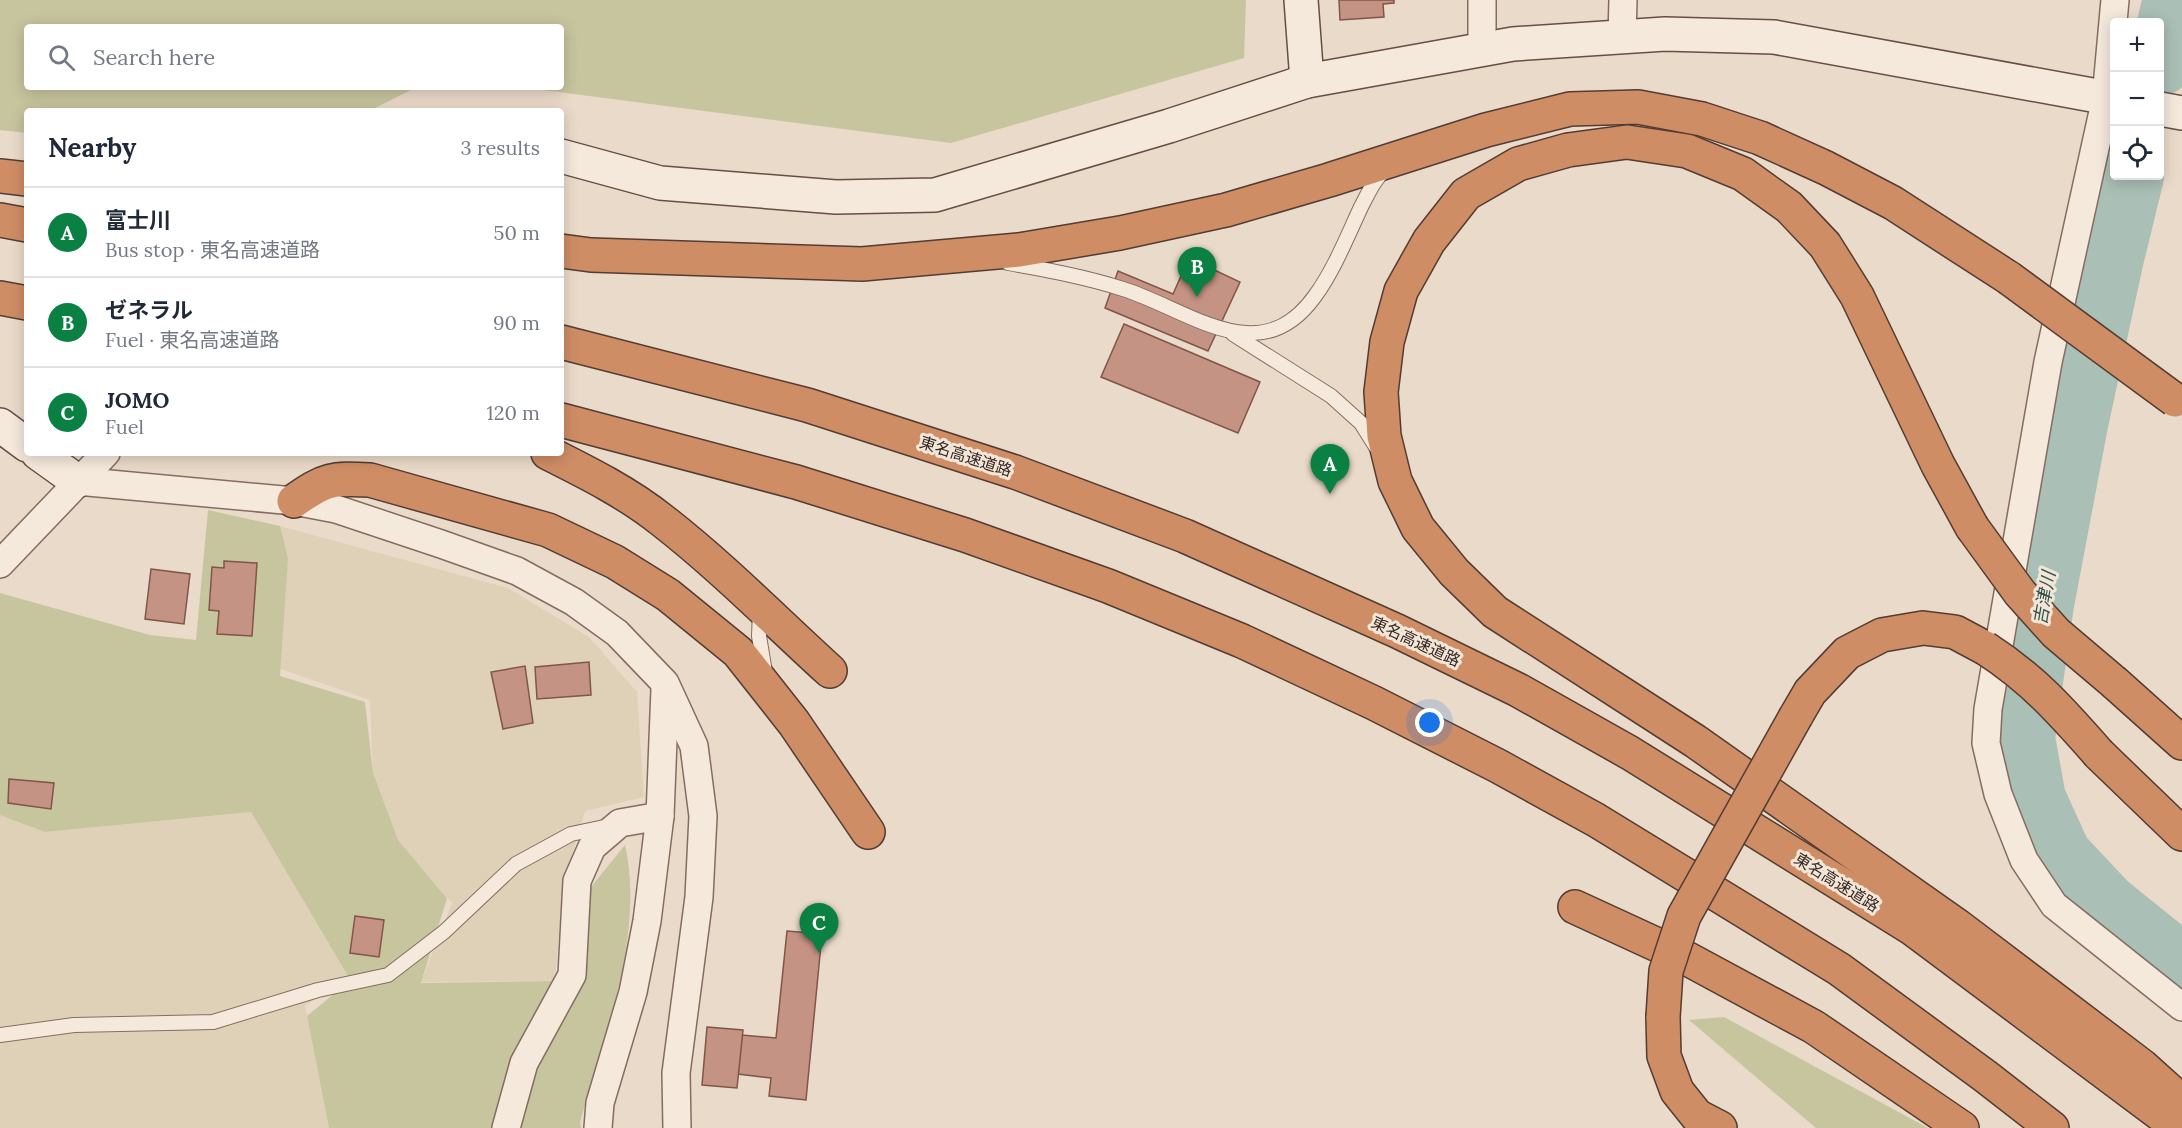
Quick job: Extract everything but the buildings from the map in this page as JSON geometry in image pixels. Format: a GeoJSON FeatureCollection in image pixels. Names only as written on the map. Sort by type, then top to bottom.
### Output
{"type":"FeatureCollection","features":[{"type":"Feature","properties":{"kind":"highway"},"geometry":{"type":"LineString","coordinates":[[564,250],[591,255],[862,264],[1019,250],[1119,233],[1226,210],[1485,130],[1570,109],[1638,107],[1702,118],[1760,138],[1826,168],[1893,203],[2009,278],[2179,403]]}},
{"type":"Feature","properties":{"kind":"highway"},"geometry":{"type":"LineString","coordinates":[[2182,743],[2056,633],[2020,593],[1972,527],[1938,465],[1857,296],[1825,245],[1789,207],[1743,174],[1687,151],[1627,142],[1568,150],[1518,164],[1466,194],[1429,240],[1401,291],[1387,342],[1382,392],[1384,436],[1395,481],[1418,528],[1455,572],[1495,612],[1695,741],[1959,927],[2142,1066],[2182,1102]]}},
{"type":"Feature","properties":{"kind":"highway"},"geometry":{"type":"LineString","coordinates":[[0,176],[24,179]]}},
{"type":"Feature","properties":{"kind":"highway"},"geometry":{"type":"LineString","coordinates":[[0,220],[24,224]]}},
{"type":"Feature","properties":{"kind":"highway"},"geometry":{"type":"LineString","coordinates":[[0,298],[24,302]]}},
{"type":"Feature","properties":{"kind":"highway","name":"東名高速道路"},"geometry":{"type":"LineString","coordinates":[[564,343],[807,405],[1015,472],[1185,536],[1397,631],[1518,690],[1630,753],[1914,929],[2178,1128]]}},
{"type":"Feature","properties":{"kind":"highway"},"geometry":{"type":"LineString","coordinates":[[564,421],[796,482],[965,535],[1108,586],[1242,641],[1374,703],[1498,766],[1596,820],[1839,969],[2052,1128]]}},
{"type":"Feature","properties":{"kind":"highway"},"geometry":{"type":"LineString","coordinates":[[554,456],[605,482],[662,520],[830,671]]}},
{"type":"Feature","properties":{"kind":"highway"},"geometry":{"type":"LineString","coordinates":[[294,501],[317,485],[339,479],[370,480],[548,530],[615,562],[668,595],[738,652],[794,723],[868,832]]}},
{"type":"Feature","properties":{"kind":"highway"},"geometry":{"type":"LineString","coordinates":[[1720,1128],[1697,1116],[1677,1090],[1664,1056],[1663,1017],[1666,971],[1684,916],[1796,716],[1810,692],[1847,653],[1881,635],[1923,628],[1955,632],[1985,648],[2013,666],[2046,695],[2099,754],[2182,834]]}},
{"type":"Feature","properties":{"kind":"highway"},"geometry":{"type":"LineString","coordinates":[[1575,907],[1688,959],[1814,1027],[1962,1128]]}},
{"type":"Feature","properties":{"kind":"street"},"geometry":{"type":"LineString","coordinates":[[1300,0],[1307,81]]}},
{"type":"Feature","properties":{"kind":"street"},"geometry":{"type":"LineString","coordinates":[[1482,0],[1482,49]]}},
{"type":"Feature","properties":{"kind":"street"},"geometry":{"type":"LineString","coordinates":[[1623,0],[1623,36]]}},
{"type":"Feature","properties":{"kind":"street"},"geometry":{"type":"LineString","coordinates":[[2111,72],[2115,0]]}},
{"type":"Feature","properties":{"kind":"street"},"geometry":{"type":"LineString","coordinates":[[564,157],[660,183],[836,197],[935,195],[1169,126],[1307,81],[1513,44],[1665,34],[1774,37],[2110,98],[2048,362],[1988,709],[1986,743],[1998,794],[2024,860],[2054,905],[2182,1007]]}},
{"type":"Feature","properties":{"kind":"street"},"geometry":{"type":"LineString","coordinates":[[2164,110],[2182,113]]}},
{"type":"Feature","properties":{"kind":"street"},"geometry":{"type":"LineString","coordinates":[[0,425],[24,443]]}},
{"type":"Feature","properties":{"kind":"street"},"geometry":{"type":"LineString","coordinates":[[42,456],[77,481],[294,501],[336,509],[517,571],[574,602],[617,633],[665,683],[694,746],[702,816],[699,897],[676,1072],[677,1128]]}},
{"type":"Feature","properties":{"kind":"street"},"geometry":{"type":"LineString","coordinates":[[0,564],[103,456]]}},
{"type":"Feature","properties":{"kind":"street"},"geometry":{"type":"LineString","coordinates":[[598,1128],[600,1103],[633,992],[645,931],[660,816],[665,683]]}},
{"type":"Feature","properties":{"kind":"street"},"geometry":{"type":"LineString","coordinates":[[506,1128],[524,1063],[572,975],[577,881],[592,847],[620,823],[660,816]]}},
{"type":"Feature","properties":{"kind":"lane"},"geometry":{"type":"LineString","coordinates":[[1231,333],[1261,334],[1284,327],[1305,310],[1322,287],[1375,182],[1403,155]]}},
{"type":"Feature","properties":{"kind":"lane"},"geometry":{"type":"LineString","coordinates":[[949,256],[1056,272],[1124,290],[1231,333],[1331,396],[1362,423],[1395,481]]}},
{"type":"Feature","properties":{"kind":"lane"},"geometry":{"type":"LineString","coordinates":[[760,607],[759,636],[762,664],[772,694]]}},
{"type":"Feature","properties":{"kind":"lane"},"geometry":{"type":"LineString","coordinates":[[0,1035],[74,1025],[213,1022],[318,990],[388,975],[444,932],[516,864],[571,834],[620,823]]}},
{"type":"Feature","properties":{"kind":"shaded area"},"geometry":{"type":"Polygon","coordinates":[[[0,0],[1246,0],[1244,58],[951,143],[543,90],[564,90],[564,24],[24,24],[24,90],[411,90],[375,108],[24,108],[24,133],[0,130],[0,0]]]}},
{"type":"Feature","properties":{"kind":"shaded area"},"geometry":{"type":"Polygon","coordinates":[[[208,510],[280,526],[288,559],[280,676],[365,702],[373,773],[398,840],[447,898],[421,983],[554,981],[591,887],[625,845],[630,879],[630,913],[626,949],[610,1020],[580,1122],[581,1128],[329,1128],[307,1016],[346,984],[352,983],[251,812],[45,832],[0,815],[0,593],[150,635],[196,640],[208,510]]]}},
{"type":"Feature","properties":{"kind":"shaded area"},"geometry":{"type":"Polygon","coordinates":[[[280,526],[508,588],[589,637],[637,692],[644,797],[585,811],[563,885],[555,981],[421,982],[452,903],[392,833],[373,773],[370,700],[278,668],[280,526]]]}},
{"type":"Feature","properties":{"kind":"shaded area"},"geometry":{"type":"Polygon","coordinates":[[[0,810],[45,832],[251,812],[347,975],[305,1006],[329,1128],[0,1128],[0,810]]]}},
{"type":"Feature","properties":{"kind":"shaded area"},"geometry":{"type":"Polygon","coordinates":[[[1724,1017],[1928,1128],[1816,1128],[1689,1020],[1724,1017]]]}},
{"type":"Feature","properties":{"kind":"waterway","name":"吉津川"},"geometry":{"type":"LineString","coordinates":[[2164,46],[2172,11],[2180,0]]}},
{"type":"Feature","properties":{"kind":"waterway","name":"吉津川"},"geometry":{"type":"LineString","coordinates":[[2131,180],[2076,424],[2042,604],[2023,738],[2034,799],[2060,856],[2106,905],[2182,966]]}},
{"type":"Feature","properties":{"kind":"place","name":"ゼネラル"},"geometry":{"type":"Point","coordinates":[1197,297]}},
{"type":"Feature","properties":{"kind":"place","name":"富士川"},"geometry":{"type":"Point","coordinates":[1330,494]}},
{"type":"Feature","properties":{"kind":"place","name":"JOMO"},"geometry":{"type":"Point","coordinates":[819,953]}}]}
